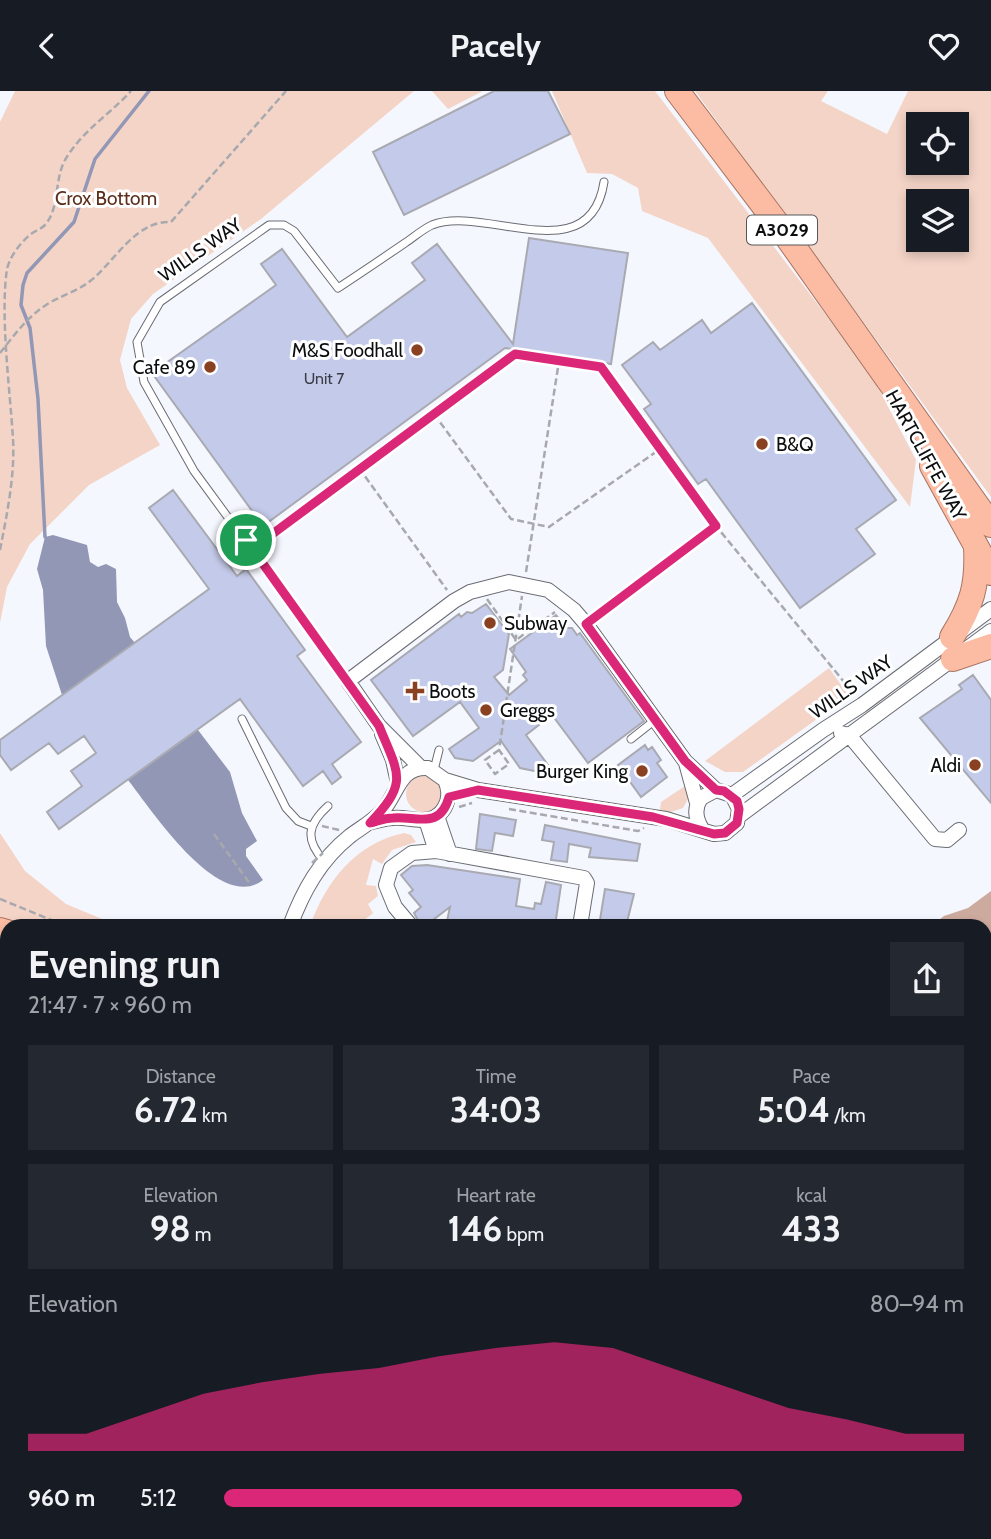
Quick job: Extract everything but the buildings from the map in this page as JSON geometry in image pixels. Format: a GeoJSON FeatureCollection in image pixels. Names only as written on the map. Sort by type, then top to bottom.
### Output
{"type":"FeatureCollection","features":[{"type":"Feature","properties":{"kind":"highway","name":"HARTCLIFFE WAY"},"geometry":{"type":"LineString","coordinates":[[677,91],[782,230],[991,525]]}},
{"type":"Feature","properties":{"kind":"highway","name":"HARTCLIFFE WAY"},"geometry":{"type":"LineString","coordinates":[[881,373],[991,573]]}},
{"type":"Feature","properties":{"kind":"highway"},"geometry":{"type":"LineString","coordinates":[[976,546],[977,568],[972,600],[953,648],[991,646]]}},
{"type":"Feature","properties":{"kind":"street"},"geometry":{"type":"LineString","coordinates":[[348,681],[454,601],[498,583],[523,591],[556,595],[586,624],[685,761],[716,790],[732,796],[737,801],[737,823],[725,833],[714,834],[702,829],[697,821],[685,761]]}},
{"type":"Feature","properties":{"kind":"street","name":"WILLS WAY"},"geometry":{"type":"LineString","coordinates":[[739,816],[849,735],[953,648],[991,610]]}},
{"type":"Feature","properties":{"kind":"street","name":"WILLS WAY"},"geometry":{"type":"LineString","coordinates":[[732,796],[862,705],[953,648],[991,631]]}},
{"type":"Feature","properties":{"kind":"street","name":"WILLS WAY"},"geometry":{"type":"LineString","coordinates":[[348,681],[379,726],[393,760],[399,807],[411,818]]}},
{"type":"Feature","properties":{"kind":"street","name":"WILLS WAY"},"geometry":{"type":"LineString","coordinates":[[379,726],[433,773],[479,796]]}},
{"type":"Feature","properties":{"kind":"street"},"geometry":{"type":"LineString","coordinates":[[823,730],[849,735],[935,839],[947,841],[959,830]]}},
{"type":"Feature","properties":{"kind":"street"},"geometry":{"type":"LineString","coordinates":[[293,919],[320,859],[370,823],[404,775],[433,773],[449,797],[435,821]]}},
{"type":"Feature","properties":{"kind":"street"},"geometry":{"type":"LineString","coordinates":[[696,807],[705,794],[716,790]]}},
{"type":"Feature","properties":{"kind":"street","name":"WILLS WAY"},"geometry":{"type":"LineString","coordinates":[[449,797],[479,796],[660,818],[702,829]]}},
{"type":"Feature","properties":{"kind":"street","name":"WILLS WAY"},"geometry":{"type":"LineString","coordinates":[[660,818],[696,807]]}},
{"type":"Feature","properties":{"kind":"street"},"geometry":{"type":"LineString","coordinates":[[370,823],[391,818],[435,821]]}},
{"type":"Feature","properties":{"kind":"street"},"geometry":{"type":"LineString","coordinates":[[435,821],[443,852]]}},
{"type":"Feature","properties":{"kind":"street"},"geometry":{"type":"LineString","coordinates":[[406,919],[388,894],[387,875],[396,861],[419,851],[443,852],[584,879],[587,883],[581,919]]}},
{"type":"Feature","properties":{"kind":"lane","name":"WILLS WAY"},"geometry":{"type":"LineString","coordinates":[[348,681],[194,471],[144,382],[137,342],[160,302],[269,225],[284,225],[294,231],[338,289],[433,225],[466,221],[544,232],[568,229],[590,215],[602,193],[604,182]]}},
{"type":"Feature","properties":{"kind":"lane"},"geometry":{"type":"LineString","coordinates":[[242,719],[286,808],[298,821],[311,826]]}},
{"type":"Feature","properties":{"kind":"lane"},"geometry":{"type":"LineString","coordinates":[[631,739],[655,720]]}},
{"type":"Feature","properties":{"kind":"lane"},"geometry":{"type":"LineString","coordinates":[[433,773],[439,750]]}},
{"type":"Feature","properties":{"kind":"lane"},"geometry":{"type":"LineString","coordinates":[[320,859],[311,843],[311,826],[316,816],[328,806]]}},
{"type":"Feature","properties":{"kind":"path"},"geometry":{"type":"LineString","coordinates":[[0,550],[13,461],[4,362],[4,288],[7,267],[15,252],[30,235],[44,226],[51,214],[59,172],[74,145],[131,91]]}},
{"type":"Feature","properties":{"kind":"path"},"geometry":{"type":"LineString","coordinates":[[0,353],[35,313],[78,291],[96,277],[134,236],[162,221],[171,222],[286,91]]}},
{"type":"Feature","properties":{"kind":"path"},"geometry":{"type":"LineString","coordinates":[[246,540],[260,530],[267,538],[515,354],[601,367],[716,526],[854,694]]}},
{"type":"Feature","properties":{"kind":"path"},"geometry":{"type":"LineString","coordinates":[[499,750],[485,760],[495,774],[509,764],[499,750],[559,361]]}},
{"type":"Feature","properties":{"kind":"path"},"geometry":{"type":"LineString","coordinates":[[434,414],[511,519],[549,527],[660,449]]}},
{"type":"Feature","properties":{"kind":"path"},"geometry":{"type":"LineString","coordinates":[[359,468],[454,601]]}},
{"type":"Feature","properties":{"kind":"path"},"geometry":{"type":"LineString","coordinates":[[586,624],[716,526]]}},
{"type":"Feature","properties":{"kind":"path"},"geometry":{"type":"LineString","coordinates":[[478,599],[491,593]]}},
{"type":"Feature","properties":{"kind":"path"},"geometry":{"type":"LineString","coordinates":[[485,596],[516,640]]}},
{"type":"Feature","properties":{"kind":"path"},"geometry":{"type":"LineString","coordinates":[[516,640],[559,609],[554,605]]}},
{"type":"Feature","properties":{"kind":"path"},"geometry":{"type":"LineString","coordinates":[[435,821],[452,823],[458,807],[479,796]]}},
{"type":"Feature","properties":{"kind":"path"},"geometry":{"type":"LineString","coordinates":[[502,808],[638,831],[660,818]]}},
{"type":"Feature","properties":{"kind":"path"},"geometry":{"type":"LineString","coordinates":[[311,826],[332,827],[349,837]]}},
{"type":"Feature","properties":{"kind":"path"},"geometry":{"type":"LineString","coordinates":[[214,834],[251,885]]}},
{"type":"Feature","properties":{"kind":"path"},"geometry":{"type":"LineString","coordinates":[[0,899],[49,919]]}},
{"type":"Feature","properties":{"kind":"green space","name":"Crox Bottom"},"geometry":{"type":"Polygon","coordinates":[[[15,91],[414,91],[261,219],[153,294],[131,319],[120,360],[127,388],[160,445],[89,485],[30,544],[7,587],[0,623],[0,122],[15,91]]]}},
{"type":"Feature","properties":{"kind":"green space"},"geometry":{"type":"Polygon","coordinates":[[[432,91],[483,91],[448,109],[432,91]]]}},
{"type":"Feature","properties":{"kind":"green space"},"geometry":{"type":"Polygon","coordinates":[[[552,91],[655,91],[871,374],[916,460],[910,507],[708,238],[642,211],[638,188],[612,174],[587,173],[552,91]]]}},
{"type":"Feature","properties":{"kind":"green space"},"geometry":{"type":"Polygon","coordinates":[[[695,91],[828,91],[821,101],[887,134],[908,91],[991,91],[991,497],[695,91]]]}},
{"type":"Feature","properties":{"kind":"green space"},"geometry":{"type":"Polygon","coordinates":[[[829,668],[849,696],[743,772],[725,772],[705,761],[829,668]]]}},
{"type":"Feature","properties":{"kind":"green space"},"geometry":{"type":"Polygon","coordinates":[[[424,776],[437,781],[442,794],[437,807],[424,812],[411,807],[406,794],[411,781],[424,776]]]}},
{"type":"Feature","properties":{"kind":"green space"},"geometry":{"type":"Polygon","coordinates":[[[685,786],[688,799],[683,808],[671,812],[660,810],[661,802],[685,786]]]}},
{"type":"Feature","properties":{"kind":"green space"},"geometry":{"type":"Polygon","coordinates":[[[0,833],[25,871],[66,904],[102,919],[0,919],[0,833]]]}},
{"type":"Feature","properties":{"kind":"green space"},"geometry":{"type":"Polygon","coordinates":[[[404,833],[411,835],[416,842],[392,850],[382,864],[373,859],[366,885],[376,886],[378,896],[368,904],[373,913],[366,919],[313,919],[334,879],[345,866],[371,845],[404,833]]]}},
{"type":"Feature","properties":{"kind":"shaded area"},"geometry":{"type":"Polygon","coordinates":[[[991,891],[991,919],[940,919],[944,916],[968,908],[991,891]]]}},
{"type":"Feature","properties":{"kind":"water"},"geometry":{"type":"Polygon","coordinates":[[[53,535],[87,545],[90,562],[98,567],[106,564],[116,569],[117,602],[130,637],[135,643],[62,695],[46,646],[43,590],[37,569],[45,537],[53,535]]]}},
{"type":"Feature","properties":{"kind":"water"},"geometry":{"type":"Polygon","coordinates":[[[198,730],[230,772],[242,813],[257,841],[246,849],[246,856],[263,880],[246,887],[227,883],[207,871],[188,854],[128,780],[198,730]]]}},
{"type":"Feature","properties":{"kind":"waterway"},"geometry":{"type":"LineString","coordinates":[[45,537],[38,399],[30,328],[21,305],[23,285],[27,273],[74,222],[95,159],[149,91]]}},
{"type":"Feature","properties":{"kind":"place","name":"M&S Foodhall"},"geometry":{"type":"Point","coordinates":[417,350]}},
{"type":"Feature","properties":{"kind":"place","name":"Cafe 89"},"geometry":{"type":"Point","coordinates":[210,367]}},
{"type":"Feature","properties":{"kind":"place","name":"B&Q"},"geometry":{"type":"Point","coordinates":[762,444]}},
{"type":"Feature","properties":{"kind":"place","name":"Subway"},"geometry":{"type":"Point","coordinates":[490,623]}},
{"type":"Feature","properties":{"kind":"place","name":"Boots"},"geometry":{"type":"Point","coordinates":[415,691]}},
{"type":"Feature","properties":{"kind":"place","name":"Greggs"},"geometry":{"type":"Point","coordinates":[486,710]}},
{"type":"Feature","properties":{"kind":"place","name":"Aldi"},"geometry":{"type":"Point","coordinates":[975,765]}},
{"type":"Feature","properties":{"kind":"place","name":"Burger King"},"geometry":{"type":"Point","coordinates":[642,771]}},
{"type":"Feature","properties":{"kind":"route"},"geometry":{"type":"LineString","coordinates":[[515,354],[601,367],[716,526],[586,624],[685,761],[716,790],[724,791],[737,801],[737,823],[725,833],[714,834],[666,819],[478,790],[449,797],[443,811],[426,820],[391,818],[370,823],[396,792],[398,783],[393,760],[379,726],[246,540],[260,530],[267,538],[515,354]]}}]}
